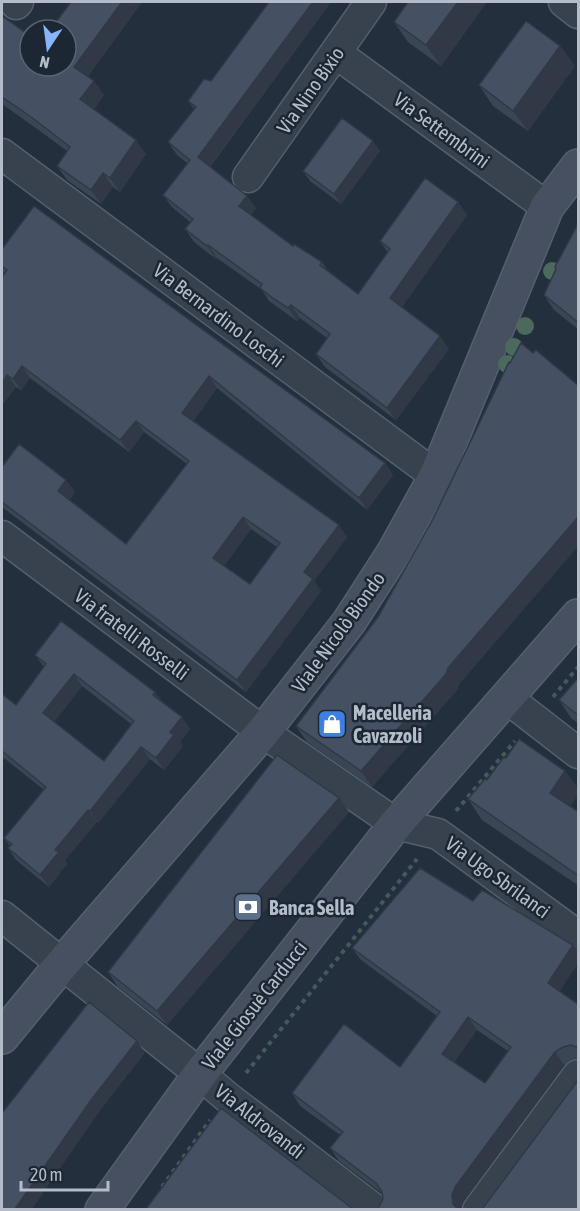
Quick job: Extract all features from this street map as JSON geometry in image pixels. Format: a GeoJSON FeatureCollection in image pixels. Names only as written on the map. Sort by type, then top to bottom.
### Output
{"type":"FeatureCollection","features":[{"type":"Feature","properties":{"kind":"main road","name":"Viale Nicolò Biondo"},"geometry":{"type":"LineString","coordinates":[[2,1037],[262,732],[349,622],[394,552],[436,476],[547,207],[579,166]]}},
{"type":"Feature","properties":{"kind":"main road","name":"Viale Giosuè Carducci"},"geometry":{"type":"LineString","coordinates":[[102,1209],[200,1074],[396,824],[579,616]]}},
{"type":"Feature","properties":{"kind":"street","name":"Via Nino Bixio"},"geometry":{"type":"LineString","coordinates":[[248,177],[371,2]]}},
{"type":"Feature","properties":{"kind":"street"},"geometry":{"type":"LineString","coordinates":[[564,2],[579,13]]}},
{"type":"Feature","properties":{"kind":"street","name":"Via Settembrini"},"geometry":{"type":"LineString","coordinates":[[336,53],[547,207]]}},
{"type":"Feature","properties":{"kind":"street","name":"Via Bernardino Loschi"},"geometry":{"type":"LineString","coordinates":[[2,154],[436,476]]}},
{"type":"Feature","properties":{"kind":"street","name":"Via fratelli Rosselli"},"geometry":{"type":"LineString","coordinates":[[2,536],[262,732]]}},
{"type":"Feature","properties":{"kind":"street"},"geometry":{"type":"LineString","coordinates":[[507,698],[579,753]]}},
{"type":"Feature","properties":{"kind":"street","name":"Via Ugo Sbrilanci"},"geometry":{"type":"LineString","coordinates":[[262,732],[396,824],[438,834],[579,936]]}},
{"type":"Feature","properties":{"kind":"street","name":"Via Aldrovandi"},"geometry":{"type":"LineString","coordinates":[[2,916],[227,1097],[375,1209]]}},
{"type":"Feature","properties":{"kind":"street"},"geometry":{"type":"LineString","coordinates":[[478,1209],[579,1075]]}},
{"type":"Feature","properties":{"kind":"path"},"geometry":{"type":"LineString","coordinates":[[160,1191],[227,1097],[438,834],[579,668]]}},
{"type":"Feature","properties":{"kind":"building"},"geometry":{"type":"Polygon","coordinates":[[[71,2],[122,2],[78,62],[78,18],[59,18],[71,2]]]}},
{"type":"Feature","properties":{"kind":"building"},"geometry":{"type":"Polygon","coordinates":[[[269,2],[313,2],[198,157],[247,196],[239,206],[293,246],[294,244],[322,262],[320,265],[358,294],[390,249],[380,241],[425,178],[458,202],[390,298],[440,336],[387,408],[316,354],[330,334],[291,305],[288,308],[274,299],[260,288],[262,284],[185,229],[193,219],[163,195],[190,160],[168,142],[196,107],[188,101],[204,79],[211,81],[269,2]]]}},
{"type":"Feature","properties":{"kind":"building"},"geometry":{"type":"Polygon","coordinates":[[[408,2],[458,2],[426,45],[394,22],[408,2]]]}},
{"type":"Feature","properties":{"kind":"building"},"geometry":{"type":"Polygon","coordinates":[[[2,16],[18,27],[18,78],[78,78],[78,70],[94,81],[80,99],[136,140],[110,178],[103,173],[91,190],[57,166],[70,147],[2,97],[2,16]]]}},
{"type":"Feature","properties":{"kind":"building"},"geometry":{"type":"Polygon","coordinates":[[[526,21],[560,46],[513,111],[479,85],[526,21]]]}},
{"type":"Feature","properties":{"kind":"building"},"geometry":{"type":"Polygon","coordinates":[[[342,118],[373,141],[334,194],[303,171],[342,118]]]}},
{"type":"Feature","properties":{"kind":"building"},"geometry":{"type":"Polygon","coordinates":[[[34,206],[385,463],[359,498],[209,376],[182,413],[339,525],[304,572],[313,579],[237,680],[2,502],[2,467],[19,444],[66,480],[58,491],[126,544],[189,461],[136,421],[120,440],[22,366],[13,379],[7,375],[2,383],[2,277],[7,270],[2,266],[2,249],[34,206]],[[243,517],[213,558],[250,584],[280,543],[243,517]]]}},
{"type":"Feature","properties":{"kind":"building"},"geometry":{"type":"Polygon","coordinates":[[[579,222],[579,323],[544,295],[555,267],[579,222]]]}},
{"type":"Feature","properties":{"kind":"building"},"geometry":{"type":"Polygon","coordinates":[[[521,343],[533,353],[536,350],[579,386],[579,516],[361,771],[296,726],[378,617],[433,519],[509,362],[521,343]]]}},
{"type":"Feature","properties":{"kind":"building"},"geometry":{"type":"Polygon","coordinates":[[[61,621],[155,692],[153,695],[182,717],[170,732],[174,735],[156,758],[141,747],[90,811],[88,810],[55,850],[59,852],[40,875],[8,848],[12,844],[4,838],[46,787],[2,751],[2,694],[16,705],[46,664],[35,655],[61,621]],[[74,674],[43,713],[104,761],[134,721],[74,674]]]}},
{"type":"Feature","properties":{"kind":"building"},"geometry":{"type":"Polygon","coordinates":[[[579,677],[579,716],[559,700],[579,677]]]}},
{"type":"Feature","properties":{"kind":"building"},"geometry":{"type":"Polygon","coordinates":[[[519,739],[565,771],[550,793],[579,812],[579,876],[468,799],[485,779],[487,780],[503,758],[506,758],[519,739]]]}},
{"type":"Feature","properties":{"kind":"building"},"geometry":{"type":"Polygon","coordinates":[[[277,755],[339,798],[157,1011],[108,972],[277,755]]]}},
{"type":"Feature","properties":{"kind":"building"},"geometry":{"type":"Polygon","coordinates":[[[420,868],[473,901],[482,890],[573,945],[548,983],[579,1005],[579,1048],[571,1045],[555,1052],[455,1187],[452,1195],[453,1204],[458,1209],[378,1209],[383,1199],[377,1184],[330,1148],[343,1132],[292,1093],[344,1024],[400,1067],[440,1012],[352,948],[420,868]],[[468,1017],[442,1054],[485,1083],[511,1047],[468,1017]]]}},
{"type":"Feature","properties":{"kind":"building"},"geometry":{"type":"Polygon","coordinates":[[[89,1002],[137,1041],[91,1100],[15,1209],[2,1209],[2,1113],[89,1002]]]}},
{"type":"Feature","properties":{"kind":"building"},"geometry":{"type":"Polygon","coordinates":[[[579,1079],[579,1209],[481,1209],[483,1208],[579,1079]]]}},
{"type":"Feature","properties":{"kind":"building"},"geometry":{"type":"Polygon","coordinates":[[[221,1108],[353,1209],[146,1209],[221,1108]]]}},
{"type":"Feature","properties":{"kind":"place","name":"Macelleria Cavazzoli"},"geometry":{"type":"Point","coordinates":[332,724]}},
{"type":"Feature","properties":{"kind":"place","name":"Banca Sella"},"geometry":{"type":"Point","coordinates":[248,907]}}]}
